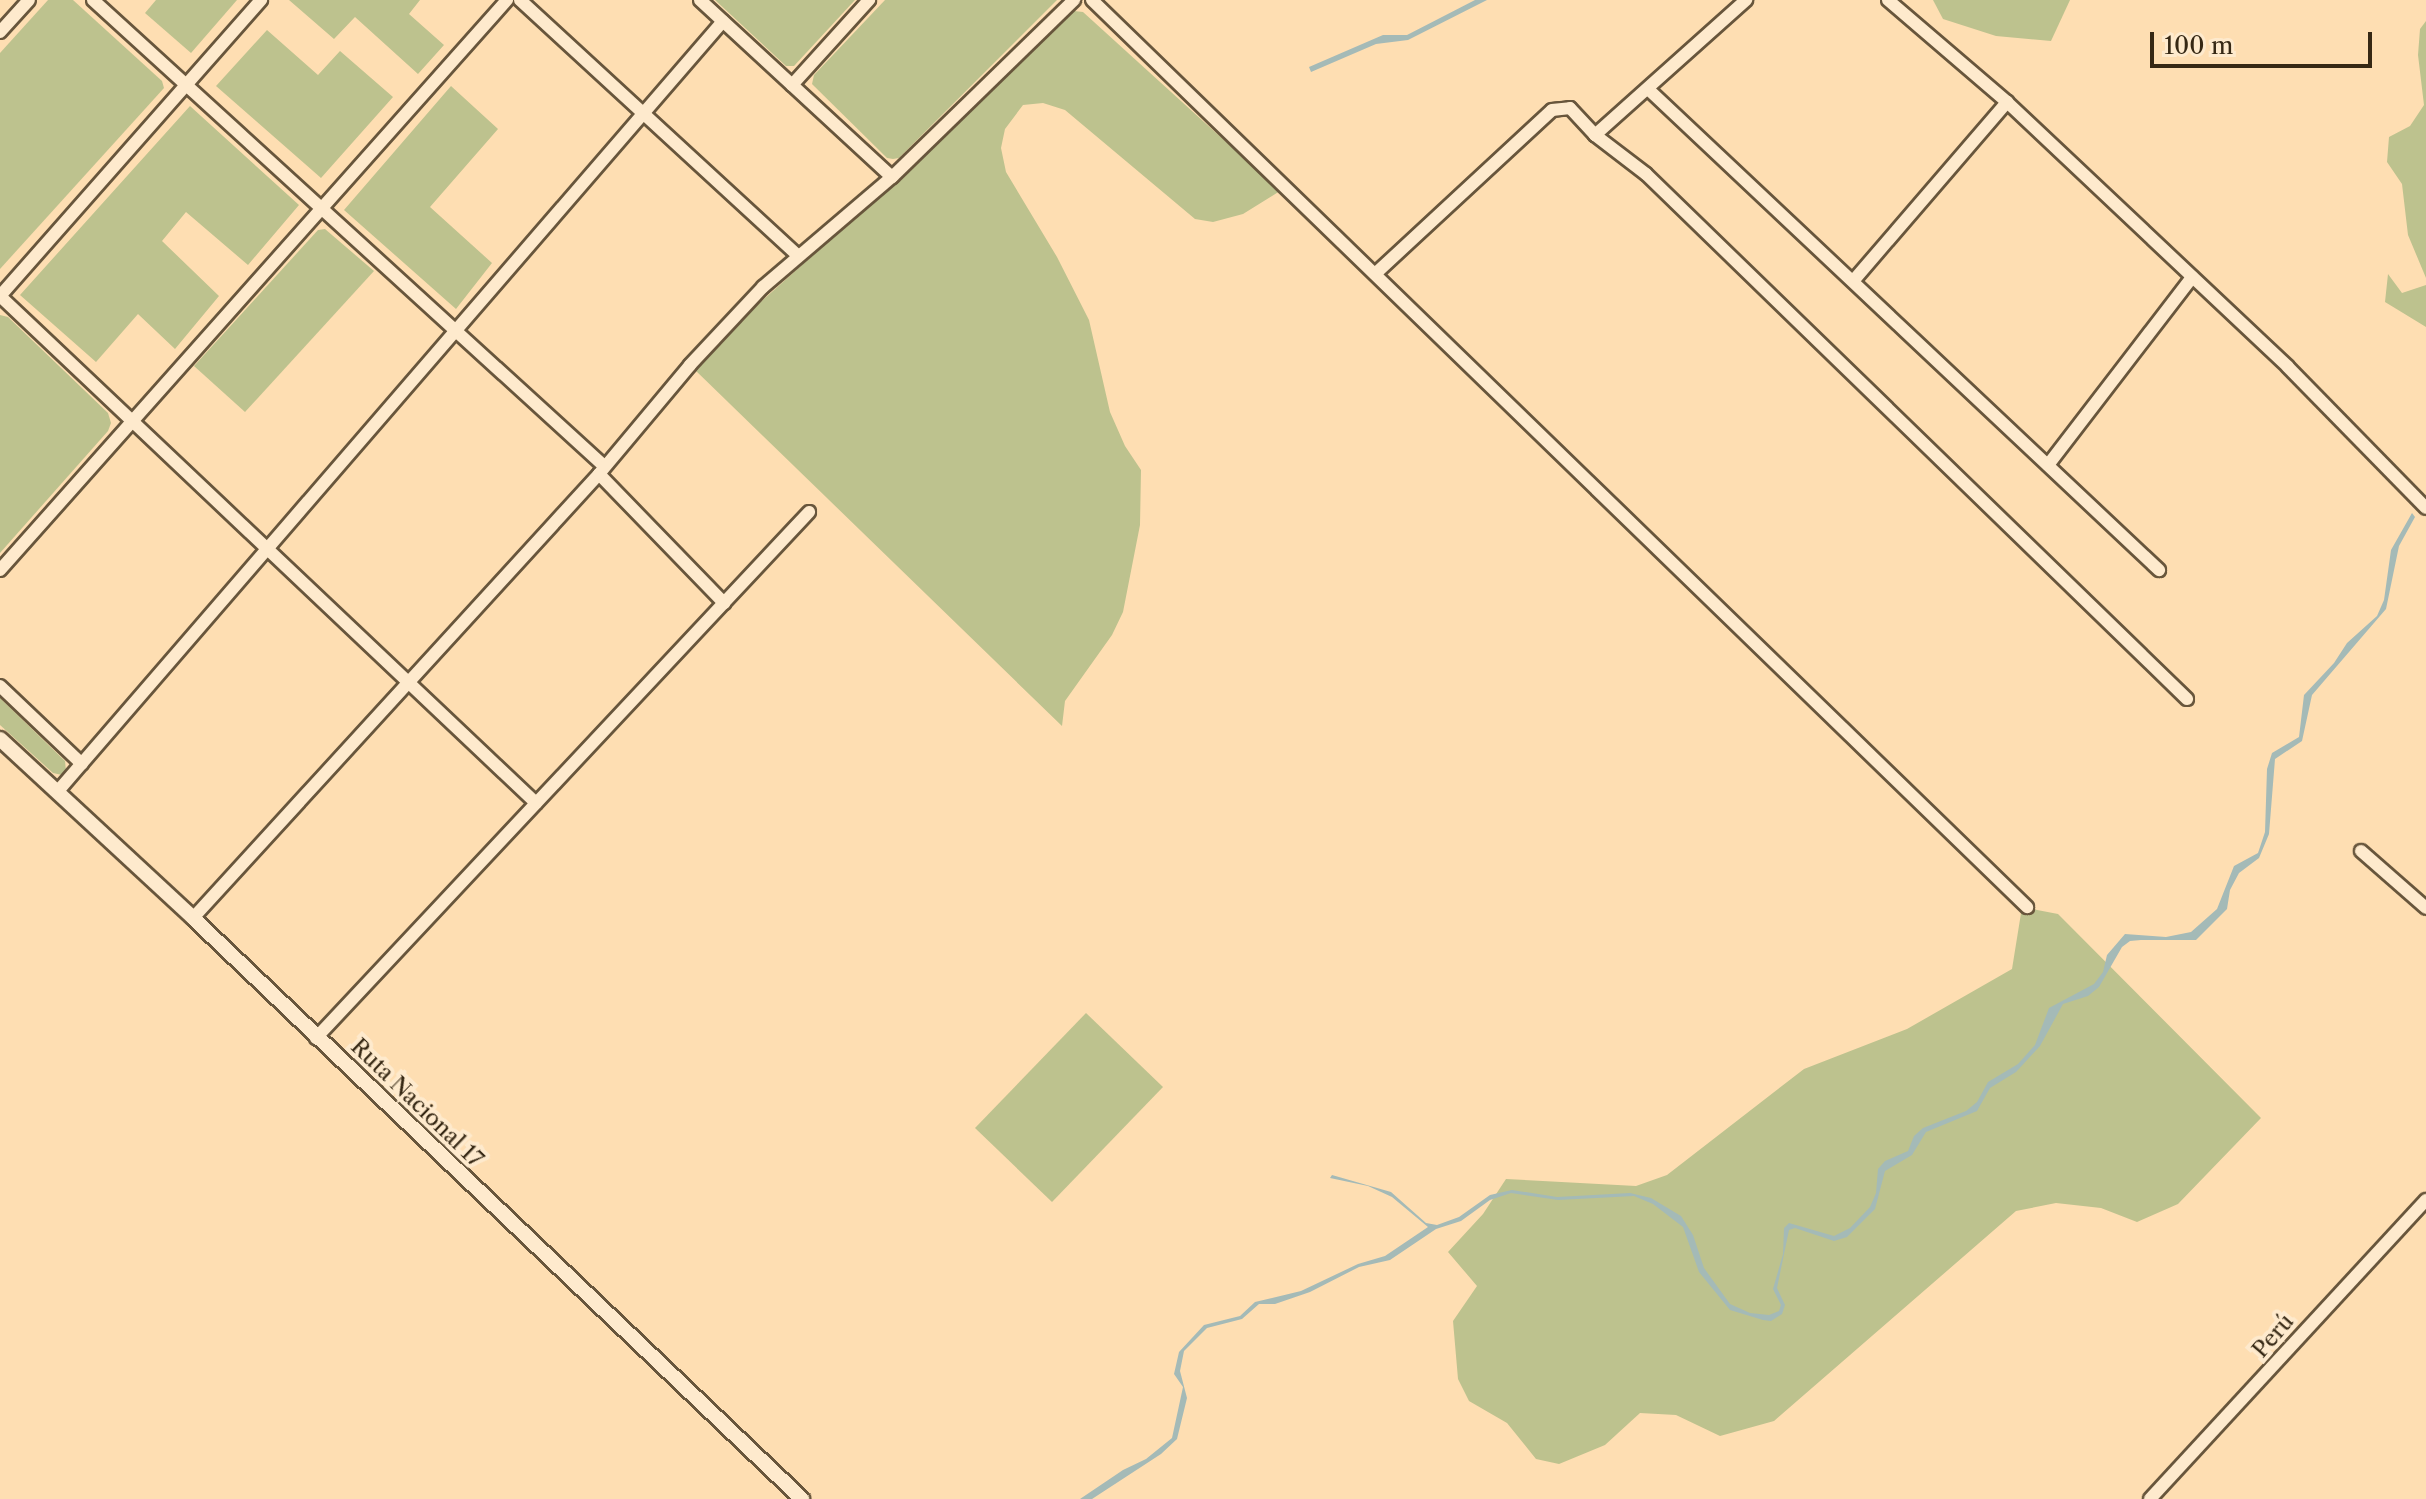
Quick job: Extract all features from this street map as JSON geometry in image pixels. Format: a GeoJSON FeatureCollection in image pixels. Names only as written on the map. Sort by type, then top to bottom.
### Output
{"type":"FeatureCollection","features":[{"type":"Feature","properties":{"kind":"street"},"geometry":{"type":"LineString","coordinates":[[0,32],[29,0]]}},
{"type":"Feature","properties":{"kind":"street"},"geometry":{"type":"LineString","coordinates":[[93,0],[456,331],[602,470],[724,603]]}},
{"type":"Feature","properties":{"kind":"street"},"geometry":{"type":"LineString","coordinates":[[261,0],[0,296],[536,803]]}},
{"type":"Feature","properties":{"kind":"street"},"geometry":{"type":"LineString","coordinates":[[0,570],[507,0]]}},
{"type":"Feature","properties":{"kind":"street"},"geometry":{"type":"LineString","coordinates":[[520,0],[798,256]]}},
{"type":"Feature","properties":{"kind":"street"},"geometry":{"type":"LineString","coordinates":[[700,0],[892,177]]}},
{"type":"Feature","properties":{"kind":"street"},"geometry":{"type":"LineString","coordinates":[[792,85],[869,0]]}},
{"type":"Feature","properties":{"kind":"street"},"geometry":{"type":"LineString","coordinates":[[193,918],[410,684],[602,470],[690,365],[763,287],[892,177],[1074,0]]}},
{"type":"Feature","properties":{"kind":"street"},"geometry":{"type":"LineString","coordinates":[[1092,0],[2027,907]]}},
{"type":"Feature","properties":{"kind":"street"},"geometry":{"type":"LineString","coordinates":[[1595,135],[1746,0]]}},
{"type":"Feature","properties":{"kind":"street"},"geometry":{"type":"LineString","coordinates":[[1888,0],[2007,102],[2288,367],[2421,504]]}},
{"type":"Feature","properties":{"kind":"street"},"geometry":{"type":"LineString","coordinates":[[58,791],[723,21]]}},
{"type":"Feature","properties":{"kind":"street"},"geometry":{"type":"LineString","coordinates":[[1648,89],[2159,570]]}},
{"type":"Feature","properties":{"kind":"street"},"geometry":{"type":"LineString","coordinates":[[1854,280],[2007,102]]}},
{"type":"Feature","properties":{"kind":"street"},"geometry":{"type":"LineString","coordinates":[[1375,274],[1552,110],[1570,108],[1595,135],[1646,174],[2187,699]]}},
{"type":"Feature","properties":{"kind":"street"},"geometry":{"type":"LineString","coordinates":[[2048,465],[2192,277]]}},
{"type":"Feature","properties":{"kind":"street"},"geometry":{"type":"LineString","coordinates":[[316,1038],[809,512]]}},
{"type":"Feature","properties":{"kind":"street"},"geometry":{"type":"LineString","coordinates":[[0,686],[82,764]]}},
{"type":"Feature","properties":{"kind":"street","name":"Ruta Nacional 17"},"geometry":{"type":"LineString","coordinates":[[0,739],[193,918],[802,1499]]}},
{"type":"Feature","properties":{"kind":"street"},"geometry":{"type":"LineString","coordinates":[[2361,851],[2426,908]]}},
{"type":"Feature","properties":{"kind":"street","name":"Perú"},"geometry":{"type":"LineString","coordinates":[[2150,1499],[2426,1200]]}},
{"type":"Feature","properties":{"kind":"green space"},"geometry":{"type":"Polygon","coordinates":[[[48,0],[73,0],[162,81],[164,88],[0,269],[0,53],[48,0]]]}},
{"type":"Feature","properties":{"kind":"green space"},"geometry":{"type":"Polygon","coordinates":[[[156,0],[237,0],[191,53],[145,13],[156,0]]]}},
{"type":"Feature","properties":{"kind":"green space"},"geometry":{"type":"Polygon","coordinates":[[[289,0],[420,0],[409,14],[444,45],[418,74],[355,17],[334,39],[289,0]]]}},
{"type":"Feature","properties":{"kind":"green space"},"geometry":{"type":"Polygon","coordinates":[[[715,0],[855,0],[794,66],[786,66],[715,0]]]}},
{"type":"Feature","properties":{"kind":"green space"},"geometry":{"type":"Polygon","coordinates":[[[885,0],[1057,0],[899,158],[893,159],[887,158],[812,84],[814,75],[885,0]]]}},
{"type":"Feature","properties":{"kind":"green space"},"geometry":{"type":"Polygon","coordinates":[[[1933,0],[2070,0],[2051,41],[1996,36],[1943,19],[1933,0]]]}},
{"type":"Feature","properties":{"kind":"green space"},"geometry":{"type":"Polygon","coordinates":[[[1074,11],[1083,12],[1280,191],[1243,214],[1213,222],[1195,219],[1065,110],[1043,103],[1023,105],[1005,129],[1001,148],[1006,172],[1057,257],[1089,320],[1110,412],[1125,446],[1141,470],[1140,525],[1123,612],[1112,635],[1065,701],[1062,726],[694,369],[755,307],[894,183],[1074,11]]]}},
{"type":"Feature","properties":{"kind":"green space"},"geometry":{"type":"Polygon","coordinates":[[[2426,21],[2426,278],[2408,235],[2402,184],[2387,162],[2389,137],[2410,126],[2424,105],[2418,55],[2420,29],[2426,21]]]}},
{"type":"Feature","properties":{"kind":"green space"},"geometry":{"type":"Polygon","coordinates":[[[267,30],[318,75],[340,51],[393,97],[321,178],[216,86],[267,30]]]}},
{"type":"Feature","properties":{"kind":"green space"},"geometry":{"type":"Polygon","coordinates":[[[451,86],[498,129],[430,207],[492,263],[456,309],[344,210],[451,86]]]}},
{"type":"Feature","properties":{"kind":"green space"},"geometry":{"type":"Polygon","coordinates":[[[190,106],[299,205],[248,265],[186,212],[162,241],[219,296],[175,349],[138,314],[96,362],[20,295],[190,106]]]}},
{"type":"Feature","properties":{"kind":"green space"},"geometry":{"type":"Polygon","coordinates":[[[325,229],[374,271],[245,412],[194,366],[318,230],[325,229]]]}},
{"type":"Feature","properties":{"kind":"green space"},"geometry":{"type":"Polygon","coordinates":[[[2388,274],[2402,293],[2426,285],[2426,327],[2385,302],[2388,274]]]}},
{"type":"Feature","properties":{"kind":"green space"},"geometry":{"type":"Polygon","coordinates":[[[0,315],[8,317],[108,413],[111,423],[108,431],[0,553],[0,315]]]}},
{"type":"Feature","properties":{"kind":"green space"},"geometry":{"type":"Polygon","coordinates":[[[0,698],[65,761],[66,771],[62,775],[53,773],[0,725],[0,698]]]}},
{"type":"Feature","properties":{"kind":"green space"},"geometry":{"type":"Polygon","coordinates":[[[2022,907],[2058,914],[2261,1118],[2178,1204],[2137,1222],[2101,1208],[2056,1203],[2016,1211],[1774,1421],[1720,1436],[1676,1415],[1640,1413],[1605,1445],[1559,1464],[1536,1459],[1507,1423],[1469,1401],[1458,1379],[1453,1321],[1477,1286],[1448,1252],[1483,1214],[1506,1179],[1636,1186],[1667,1175],[1804,1069],[1907,1029],[2012,969],[2022,907]]]}},
{"type":"Feature","properties":{"kind":"green space"},"geometry":{"type":"Polygon","coordinates":[[[1086,1013],[1163,1087],[1052,1202],[975,1128],[1086,1013]]]}},
{"type":"Feature","properties":{"kind":"water"},"geometry":{"type":"Polygon","coordinates":[[[1475,0],[1487,0],[1408,40],[1376,44],[1311,72],[1309,67],[1383,35],[1407,35],[1475,0]]]}},
{"type":"Feature","properties":{"kind":"water"},"geometry":{"type":"Polygon","coordinates":[[[2412,513],[2415,517],[2399,546],[2386,609],[2312,695],[2302,741],[2275,759],[2269,834],[2259,858],[2239,873],[2230,890],[2227,909],[2196,940],[2130,941],[2122,947],[2099,987],[2088,996],[2063,1004],[2040,1046],[2016,1072],[1990,1088],[1977,1111],[1926,1132],[1912,1155],[1885,1171],[1875,1209],[1847,1237],[1834,1241],[1795,1228],[1789,1230],[1777,1288],[1785,1305],[1782,1314],[1771,1321],[1730,1310],[1699,1272],[1683,1227],[1653,1204],[1634,1196],[1558,1200],[1511,1193],[1490,1200],[1461,1221],[1436,1229],[1390,1260],[1359,1267],[1310,1292],[1275,1304],[1259,1304],[1242,1319],[1207,1328],[1184,1351],[1180,1371],[1187,1398],[1177,1439],[1161,1454],[1092,1499],[1080,1499],[1123,1470],[1146,1459],[1172,1438],[1183,1387],[1174,1374],[1179,1352],[1204,1325],[1240,1316],[1255,1302],[1301,1291],[1358,1264],[1385,1256],[1428,1227],[1392,1197],[1368,1186],[1330,1178],[1332,1175],[1391,1192],[1426,1223],[1437,1225],[1459,1217],[1490,1195],[1512,1190],[1557,1197],[1630,1193],[1651,1198],[1681,1216],[1693,1235],[1704,1268],[1730,1304],[1750,1313],[1769,1315],[1779,1311],[1781,1305],[1773,1289],[1783,1254],[1784,1228],[1789,1223],[1834,1236],[1850,1228],[1870,1207],[1876,1193],[1878,1169],[1885,1161],[1908,1151],[1914,1136],[1923,1128],[1966,1111],[1977,1102],[1988,1082],[2018,1064],[2035,1045],[2049,1008],[2094,984],[2103,972],[2107,955],[2125,934],[2166,937],[2191,932],[2217,909],[2234,866],[2258,853],[2265,832],[2267,769],[2272,753],[2299,737],[2304,695],[2334,663],[2347,643],[2377,616],[2384,600],[2391,550],[2412,513]]]}}]}
